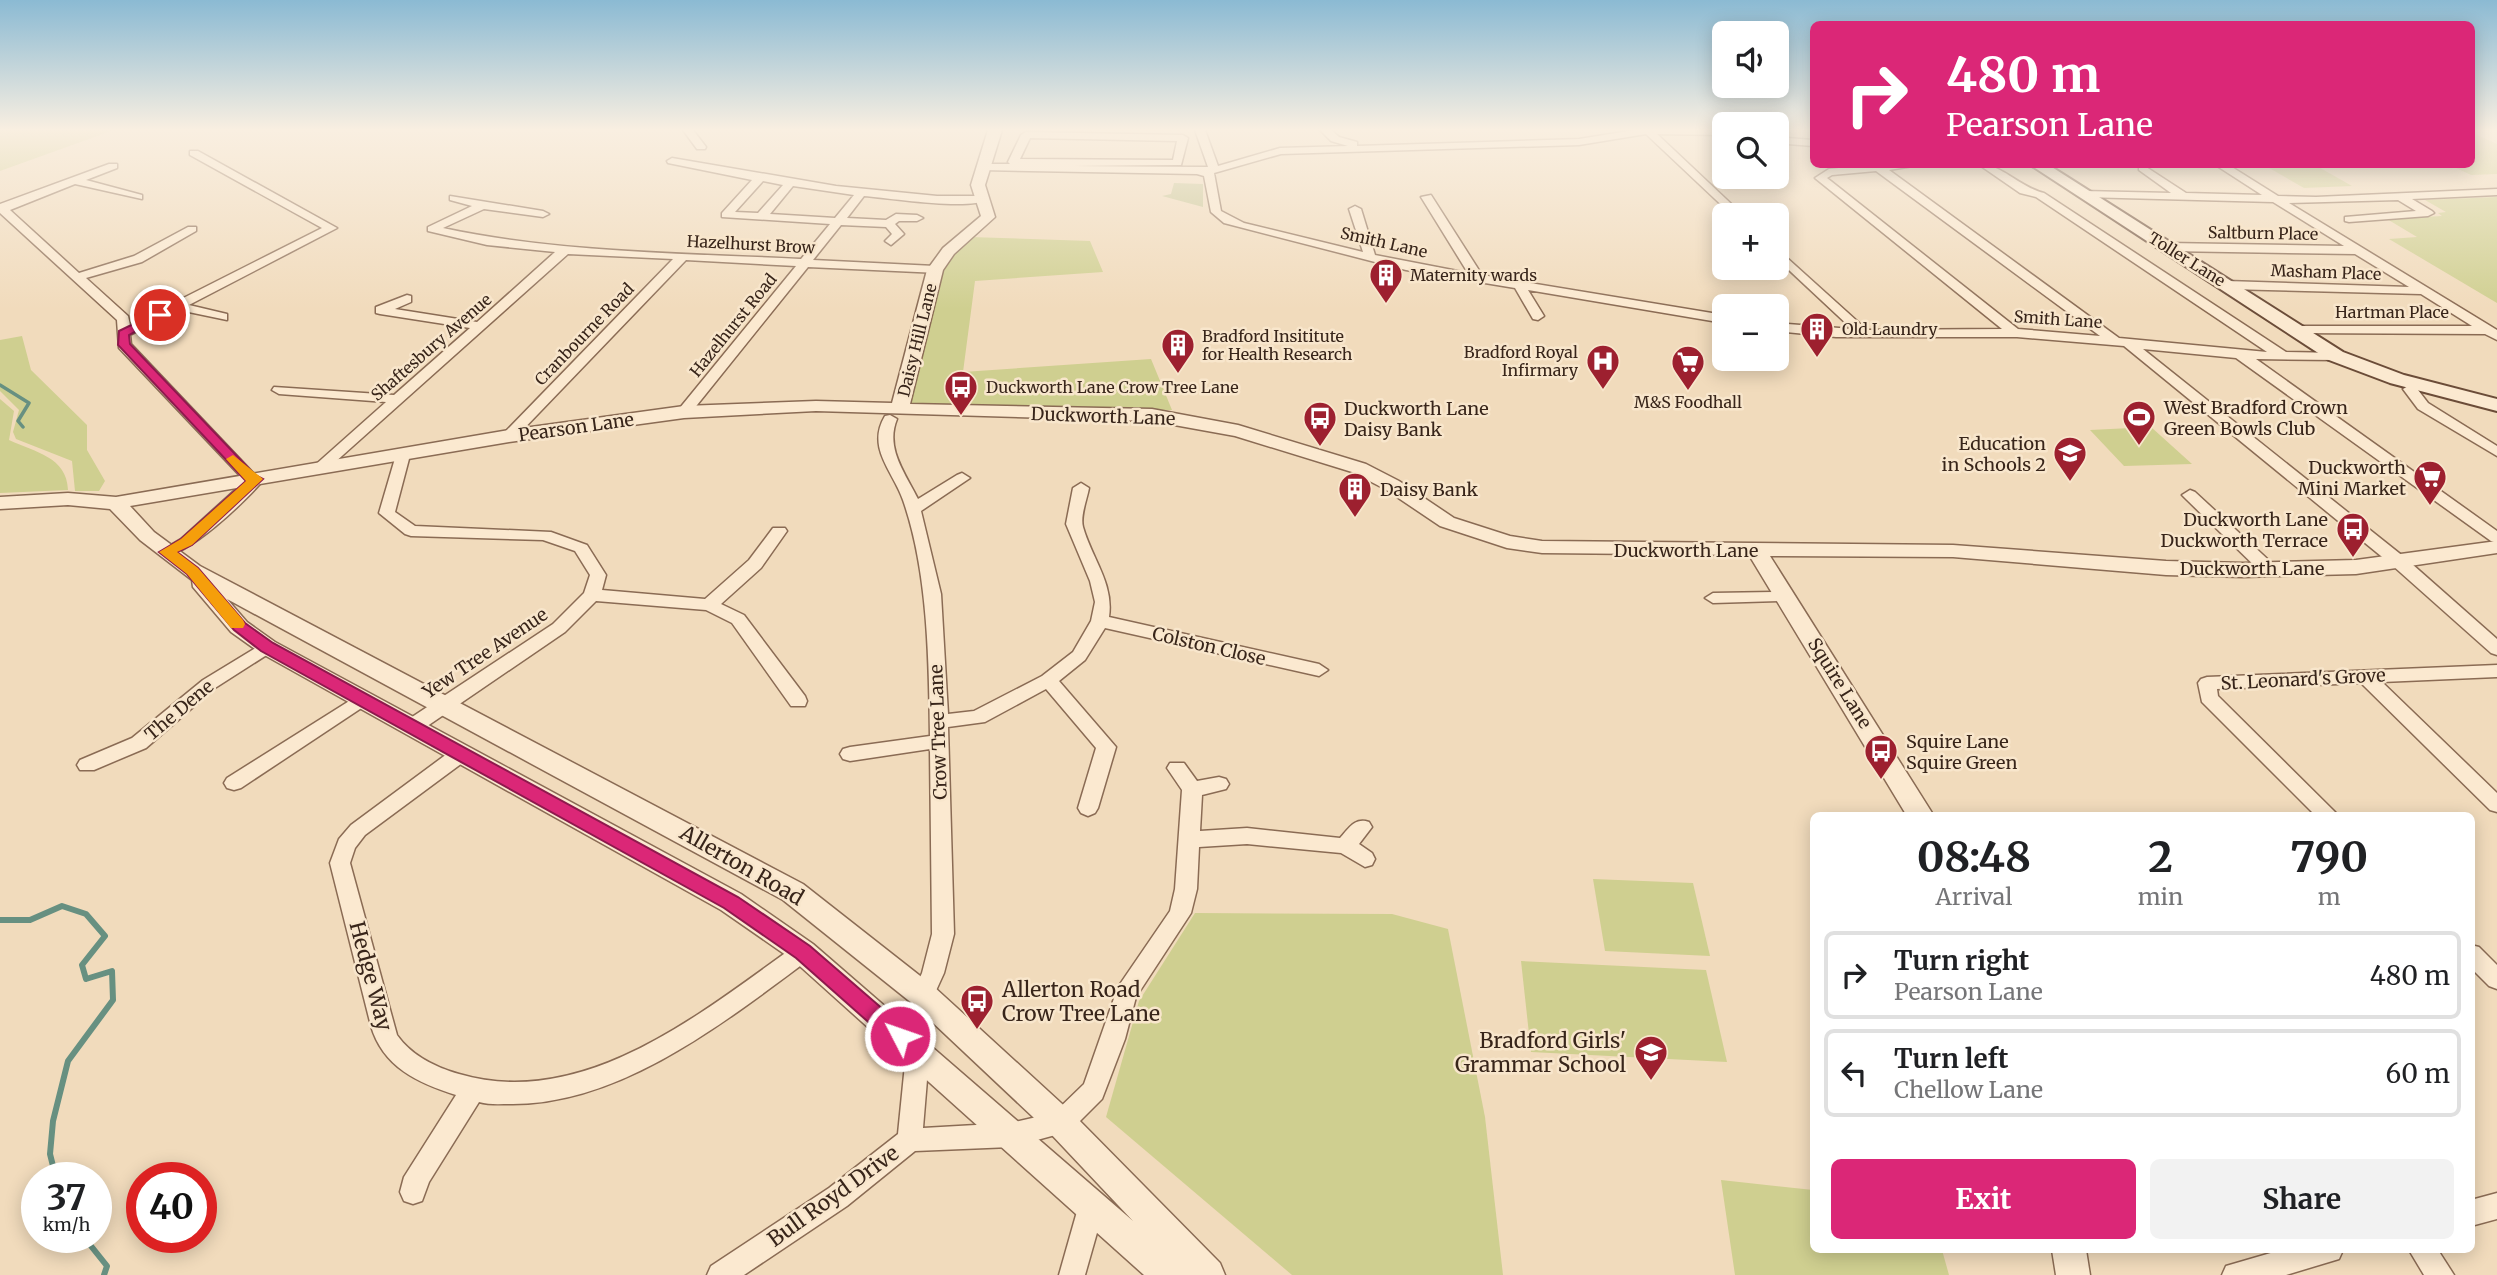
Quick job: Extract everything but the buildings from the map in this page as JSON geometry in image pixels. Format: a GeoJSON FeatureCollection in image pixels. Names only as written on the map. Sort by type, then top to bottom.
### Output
{"type":"FeatureCollection","features":[{"type":"Feature","properties":{"kind":"main road","name":"Toller Lane"},"geometry":{"type":"LineString","coordinates":[[2075,190],[2298,330],[2336,356],[2340,364],[2357,373],[2497,405]]}},
{"type":"Feature","properties":{"kind":"street"},"geometry":{"type":"LineString","coordinates":[[52,190],[1,208],[123,319],[124,345],[254,479],[187,542],[167,552]]}},
{"type":"Feature","properties":{"kind":"street"},"geometry":{"type":"LineString","coordinates":[[108,190],[138,197]]}},
{"type":"Feature","properties":{"kind":"street"},"geometry":{"type":"LineString","coordinates":[[124,333],[331,228],[261,190]]}},
{"type":"Feature","properties":{"kind":"street"},"geometry":{"type":"LineString","coordinates":[[750,190],[726,215],[889,224],[897,218],[917,218]]}},
{"type":"Feature","properties":{"kind":"street"},"geometry":{"type":"LineString","coordinates":[[761,217],[784,190]]}},
{"type":"Feature","properties":{"kind":"street"},"geometry":{"type":"LineString","coordinates":[[836,190],[960,201],[982,199]]}},
{"type":"Feature","properties":{"kind":"street","name":"Daisy Hill Lane"},"geometry":{"type":"LineString","coordinates":[[895,414],[935,270],[948,251],[988,217],[989,213],[978,190]]}},
{"type":"Feature","properties":{"kind":"street","name":"Smith Lane"},"geometry":{"type":"LineString","coordinates":[[1212,190],[1219,218],[1370,257],[1478,279],[1712,317]]}},
{"type":"Feature","properties":{"kind":"street"},"geometry":{"type":"LineString","coordinates":[[1711,190],[1725,203]]}},
{"type":"Feature","properties":{"kind":"street"},"geometry":{"type":"LineString","coordinates":[[1834,190],[2015,333]]}},
{"type":"Feature","properties":{"kind":"street"},"geometry":{"type":"LineString","coordinates":[[1909,190],[2121,342],[2398,561],[2497,649]]}},
{"type":"Feature","properties":{"kind":"street"},"geometry":{"type":"LineString","coordinates":[[2024,190],[2039,195],[2286,358]]}},
{"type":"Feature","properties":{"kind":"street"},"geometry":{"type":"LineString","coordinates":[[2174,190],[2183,196]]}},
{"type":"Feature","properties":{"kind":"street"},"geometry":{"type":"LineString","coordinates":[[2260,190],[2492,333]]}},
{"type":"Feature","properties":{"kind":"street"},"geometry":{"type":"LineString","coordinates":[[2082,194],[2402,198],[2497,192]]}},
{"type":"Feature","properties":{"kind":"street","name":"Hazelhurst Road"},"geometry":{"type":"LineString","coordinates":[[684,412],[861,193]]}},
{"type":"Feature","properties":{"kind":"street"},"geometry":{"type":"LineString","coordinates":[[1427,197],[1478,279]]}},
{"type":"Feature","properties":{"kind":"street"},"geometry":{"type":"LineString","coordinates":[[454,198],[543,214]]}},
{"type":"Feature","properties":{"kind":"street"},"geometry":{"type":"LineString","coordinates":[[2349,219],[2428,213],[2402,198]]}},
{"type":"Feature","properties":{"kind":"street","name":"Hazelhurst Brow"},"geometry":{"type":"LineString","coordinates":[[483,205],[432,229],[487,241],[565,250],[935,270]]}},
{"type":"Feature","properties":{"kind":"street"},"geometry":{"type":"LineString","coordinates":[[1355,209],[1370,257]]}},
{"type":"Feature","properties":{"kind":"street"},"geometry":{"type":"LineString","coordinates":[[889,224],[898,233],[891,241]]}},
{"type":"Feature","properties":{"kind":"street"},"geometry":{"type":"LineString","coordinates":[[77,277],[138,259],[192,229]]}},
{"type":"Feature","properties":{"kind":"street","name":"Saltburn Place"},"geometry":{"type":"LineString","coordinates":[[2168,247],[2357,250]]}},
{"type":"Feature","properties":{"kind":"street","name":"Shaftesbury Avenue"},"geometry":{"type":"LineString","coordinates":[[319,469],[565,250]]}},
{"type":"Feature","properties":{"kind":"street","name":"Cranbourne Road"},"geometry":{"type":"LineString","coordinates":[[509,436],[683,256]]}},
{"type":"Feature","properties":{"kind":"street"},"geometry":{"type":"LineString","coordinates":[[1789,263],[1863,333]]}},
{"type":"Feature","properties":{"kind":"street"},"geometry":{"type":"LineString","coordinates":[[1518,285],[1538,316]]}},
{"type":"Feature","properties":{"kind":"street","name":"Masham Place"},"geometry":{"type":"LineString","coordinates":[[2227,285],[2423,291]]}},
{"type":"Feature","properties":{"kind":"street"},"geometry":{"type":"LineString","coordinates":[[407,299],[380,310],[481,326]]}},
{"type":"Feature","properties":{"kind":"street"},"geometry":{"type":"LineString","coordinates":[[178,306],[222,317]]}},
{"type":"Feature","properties":{"kind":"street","name":"Smith Lane"},"geometry":{"type":"LineString","coordinates":[[1789,328],[1863,333],[2015,333],[2240,355],[2286,358],[2336,356]]}},
{"type":"Feature","properties":{"kind":"street","name":"Hartman Place"},"geometry":{"type":"LineString","coordinates":[[2298,330],[2492,333]]}},
{"type":"Feature","properties":{"kind":"street"},"geometry":{"type":"LineString","coordinates":[[2240,355],[2460,511],[2494,548]]}},
{"type":"Feature","properties":{"kind":"street"},"geometry":{"type":"LineString","coordinates":[[2417,388],[2424,406],[2497,452]]}},
{"type":"Feature","properties":{"kind":"street"},"geometry":{"type":"LineString","coordinates":[[279,390],[398,399]]}},
{"type":"Feature","properties":{"kind":"street","name":"Pearson Lane"},"geometry":{"type":"LineString","coordinates":[[116,503],[509,436],[684,412],[816,406],[895,414]]}},
{"type":"Feature","properties":{"kind":"street","name":"Crow Tree Lane"},"geometry":{"type":"LineString","coordinates":[[895,414],[885,431],[885,448],[913,509],[933,594],[939,732],[943,934],[933,973],[923,995],[917,1052]]}},
{"type":"Feature","properties":{"kind":"street","name":"Duckworth Lane"},"geometry":{"type":"LineString","coordinates":[[895,414],[1152,415],[1188,420],[1288,445],[1359,468],[1392,485],[1447,522],[1507,542],[1585,550],[1953,551],[2166,568],[2269,570],[2356,567],[2494,548]]}},
{"type":"Feature","properties":{"kind":"street"},"geometry":{"type":"LineString","coordinates":[[403,455],[387,513],[411,531],[545,535],[581,548],[598,575],[592,595],[709,605],[738,620],[797,701]]}},
{"type":"Feature","properties":{"kind":"street"},"geometry":{"type":"LineString","coordinates":[[913,509],[962,478]]}},
{"type":"Feature","properties":{"kind":"street"},"geometry":{"type":"LineString","coordinates":[[850,754],[939,732],[978,717],[1048,680],[1079,656],[1100,621],[1103,602],[1098,581],[1074,524],[1081,488]]}},
{"type":"Feature","properties":{"kind":"street"},"geometry":{"type":"LineString","coordinates":[[2190,495],[2269,570]]}},
{"type":"Feature","properties":{"kind":"street"},"geometry":{"type":"LineString","coordinates":[[0,503],[68,499],[116,503]]}},
{"type":"Feature","properties":{"kind":"street","name":"Allerton Road"},"geometry":{"type":"LineString","coordinates":[[116,503],[147,536],[192,571],[793,892],[923,995],[1061,1124],[1208,1275]]}},
{"type":"Feature","properties":{"kind":"street"},"geometry":{"type":"LineString","coordinates":[[709,605],[755,564],[779,531]]}},
{"type":"Feature","properties":{"kind":"street","name":"Squire Lane"},"geometry":{"type":"LineString","coordinates":[[1757,551],[1919,812]]}},
{"type":"Feature","properties":{"kind":"street","name":"Allerton Road"},"geometry":{"type":"LineString","coordinates":[[192,571],[239,627],[267,647],[731,902],[803,952],[1091,1208],[1171,1275]]}},
{"type":"Feature","properties":{"kind":"street","name":"Yew Tree Avenue"},"geometry":{"type":"LineString","coordinates":[[413,726],[559,628],[592,595]]}},
{"type":"Feature","properties":{"kind":"street"},"geometry":{"type":"LineString","coordinates":[[1713,598],[1773,597]]}},
{"type":"Feature","properties":{"kind":"street","name":"Colston Close"},"geometry":{"type":"LineString","coordinates":[[1100,621],[1319,670]]}},
{"type":"Feature","properties":{"kind":"street","name":"The Dene"},"geometry":{"type":"LineString","coordinates":[[87,765],[139,743],[209,684],[267,647]]}},
{"type":"Feature","properties":{"kind":"street","name":"St. Leonard's Grove"},"geometry":{"type":"LineString","coordinates":[[2325,812],[2209,698],[2207,683],[2497,671]]}},
{"type":"Feature","properties":{"kind":"street"},"geometry":{"type":"LineString","coordinates":[[2364,675],[2497,805]]}},
{"type":"Feature","properties":{"kind":"street"},"geometry":{"type":"LineString","coordinates":[[1048,680],[1106,747],[1088,808]]}},
{"type":"Feature","properties":{"kind":"street"},"geometry":{"type":"LineString","coordinates":[[234,783],[362,699]]}},
{"type":"Feature","properties":{"kind":"street","name":"Hedge Way"},"geometry":{"type":"LineString","coordinates":[[462,753],[358,830],[346,845],[340,863],[388,1042],[411,1066],[448,1083],[473,1090],[507,1093],[549,1091],[591,1080],[631,1064],[696,1028],[803,952]]}},
{"type":"Feature","properties":{"kind":"street"},"geometry":{"type":"LineString","coordinates":[[1061,1124],[1093,1091],[1113,1040],[1126,994],[1180,913],[1186,890],[1192,789],[1177,768]]}},
{"type":"Feature","properties":{"kind":"street"},"geometry":{"type":"LineString","coordinates":[[1192,789],[1219,785]]}},
{"type":"Feature","properties":{"kind":"street"},"geometry":{"type":"LineString","coordinates":[[1345,846],[1362,827]]}},
{"type":"Feature","properties":{"kind":"street"},"geometry":{"type":"LineString","coordinates":[[1190,840],[1247,836],[1345,846],[1365,859]]}},
{"type":"Feature","properties":{"kind":"street"},"geometry":{"type":"LineString","coordinates":[[2475,958],[2497,979]]}},
{"type":"Feature","properties":{"kind":"street","name":"Bull Royd Drive"},"geometry":{"type":"LineString","coordinates":[[910,1140],[917,1052]]}},
{"type":"Feature","properties":{"kind":"street"},"geometry":{"type":"LineString","coordinates":[[412,1192],[417,1177],[473,1090]]}},
{"type":"Feature","properties":{"kind":"street","name":"Bull Royd Drive"},"geometry":{"type":"LineString","coordinates":[[720,1275],[838,1197],[910,1140],[1011,1135],[1061,1124]]}},
{"type":"Feature","properties":{"kind":"street"},"geometry":{"type":"LineString","coordinates":[[2475,1212],[2497,1206]]}},
{"type":"Feature","properties":{"kind":"street"},"geometry":{"type":"LineString","coordinates":[[1072,1275],[1091,1208]]}},
{"type":"Feature","properties":{"kind":"street"},"geometry":{"type":"LineString","coordinates":[[2069,1253],[2073,1275]]}},
{"type":"Feature","properties":{"kind":"street"},"geometry":{"type":"LineString","coordinates":[[2235,1275],[2319,1253]]}},
{"type":"Feature","properties":{"kind":"street"},"geometry":{"type":"LineString","coordinates":[[2424,1253],[2441,1275]]}},
{"type":"Feature","properties":{"kind":"green space"},"geometry":{"type":"Polygon","coordinates":[[[1172,190],[1203,190],[1203,207],[1162,196],[1171,194],[1172,190]]]}},
{"type":"Feature","properties":{"kind":"green space"},"geometry":{"type":"Polygon","coordinates":[[[2497,197],[2497,303],[2389,239],[2417,237],[2387,219],[2442,216],[2438,213],[2446,212],[2425,200],[2497,197]]]}},
{"type":"Feature","properties":{"kind":"green space"},"geometry":{"type":"Polygon","coordinates":[[[970,237],[1090,241],[1103,272],[975,281],[963,372],[1151,359],[1172,410],[906,408],[940,273],[952,255],[970,237]]]}},
{"type":"Feature","properties":{"kind":"green space"},"geometry":{"type":"Polygon","coordinates":[[[22,336],[31,370],[87,425],[87,450],[105,481],[99,491],[75,491],[72,461],[16,439],[13,432],[19,410],[0,391],[0,340],[22,336]]]}},
{"type":"Feature","properties":{"kind":"green space"},"geometry":{"type":"Polygon","coordinates":[[[0,399],[14,411],[9,440],[39,452],[56,463],[66,479],[68,490],[0,493],[0,399]]]}},
{"type":"Feature","properties":{"kind":"green space","name":"West Bradford Crown Green Bowls Club"},"geometry":{"type":"Polygon","coordinates":[[[2151,427],[2192,464],[2124,466],[2090,430],[2151,427]]]}},
{"type":"Feature","properties":{"kind":"green space"},"geometry":{"type":"Polygon","coordinates":[[[1593,879],[1693,883],[1710,956],[1605,951],[1593,879]]]}},
{"type":"Feature","properties":{"kind":"green space"},"geometry":{"type":"Polygon","coordinates":[[[1195,913],[1392,914],[1448,929],[1485,1117],[1503,1275],[1292,1275],[1106,1117],[1139,1001],[1195,913]]]}},
{"type":"Feature","properties":{"kind":"green space"},"geometry":{"type":"Polygon","coordinates":[[[1521,961],[1706,970],[1727,1062],[1531,1052],[1521,961]]]}},
{"type":"Feature","properties":{"kind":"green space"},"geometry":{"type":"Polygon","coordinates":[[[1721,1180],[1810,1190],[1810,1253],[1943,1253],[1949,1275],[1735,1275],[1721,1180]]]}},
{"type":"Feature","properties":{"kind":"waterway"},"geometry":{"type":"LineString","coordinates":[[0,385],[29,403],[18,421],[23,427]]}},
{"type":"Feature","properties":{"kind":"waterway"},"geometry":{"type":"LineString","coordinates":[[0,920],[30,920],[62,906],[86,914],[105,936],[82,965],[86,979],[112,971],[113,1000],[68,1061],[53,1121],[50,1154],[52,1162]]}},
{"type":"Feature","properties":{"kind":"waterway"},"geometry":{"type":"LineString","coordinates":[[97,1253],[107,1266],[104,1275]]}},
{"type":"Feature","properties":{"kind":"slow traffic"},"geometry":{"type":"LineString","coordinates":[[233,459],[252,480],[256,479],[187,542],[167,552],[192,571],[237,624]]}},
{"type":"Feature","properties":{"kind":"place","name":"Maternity wards"},"geometry":{"type":"Point","coordinates":[1386,305]}},
{"type":"Feature","properties":{"kind":"place","name":"Old Laundry"},"geometry":{"type":"Point","coordinates":[1817,359]}},
{"type":"Feature","properties":{"kind":"place","name":"Bradford Insititute for Health Research"},"geometry":{"type":"Point","coordinates":[1178,375]}},
{"type":"Feature","properties":{"kind":"place","name":"Bradford Royal Infirmary"},"geometry":{"type":"Point","coordinates":[1603,391]}},
{"type":"Feature","properties":{"kind":"place","name":"M&S Foodhall"},"geometry":{"type":"Point","coordinates":[1688,392]}},
{"type":"Feature","properties":{"kind":"place","name":"Duckworth Lane Crow Tree Lane"},"geometry":{"type":"Point","coordinates":[961,417]}},
{"type":"Feature","properties":{"kind":"place","name":"West Bradford Crown Green Bowls Club"},"geometry":{"type":"Point","coordinates":[2139,447]}},
{"type":"Feature","properties":{"kind":"place","name":"Duckworth Lane Daisy Bank"},"geometry":{"type":"Point","coordinates":[1320,448]}},
{"type":"Feature","properties":{"kind":"place","name":"Education in Schools 2"},"geometry":{"type":"Point","coordinates":[2070,483]}},
{"type":"Feature","properties":{"kind":"place","name":"Duckworth Mini Market"},"geometry":{"type":"Point","coordinates":[2430,507]}},
{"type":"Feature","properties":{"kind":"place","name":"Daisy Bank"},"geometry":{"type":"Point","coordinates":[1355,519]}},
{"type":"Feature","properties":{"kind":"place","name":"Duckworth Lane Duckworth Terrace"},"geometry":{"type":"Point","coordinates":[2353,559]}},
{"type":"Feature","properties":{"kind":"place","name":"Squire Lane Squire Green"},"geometry":{"type":"Point","coordinates":[1881,781]}},
{"type":"Feature","properties":{"kind":"place","name":"Allerton Road Crow Tree Lane"},"geometry":{"type":"Point","coordinates":[977,1031]}},
{"type":"Feature","properties":{"kind":"place","name":"Bradford Girls' Grammar School"},"geometry":{"type":"Point","coordinates":[1651,1082]}},
{"type":"Feature","properties":{"kind":"route"},"geometry":{"type":"LineString","coordinates":[[160,315],[124,333],[124,345],[252,480],[256,479],[187,542],[167,552],[192,571],[239,627],[267,647],[731,902],[803,952],[900,1036]]}}]}
